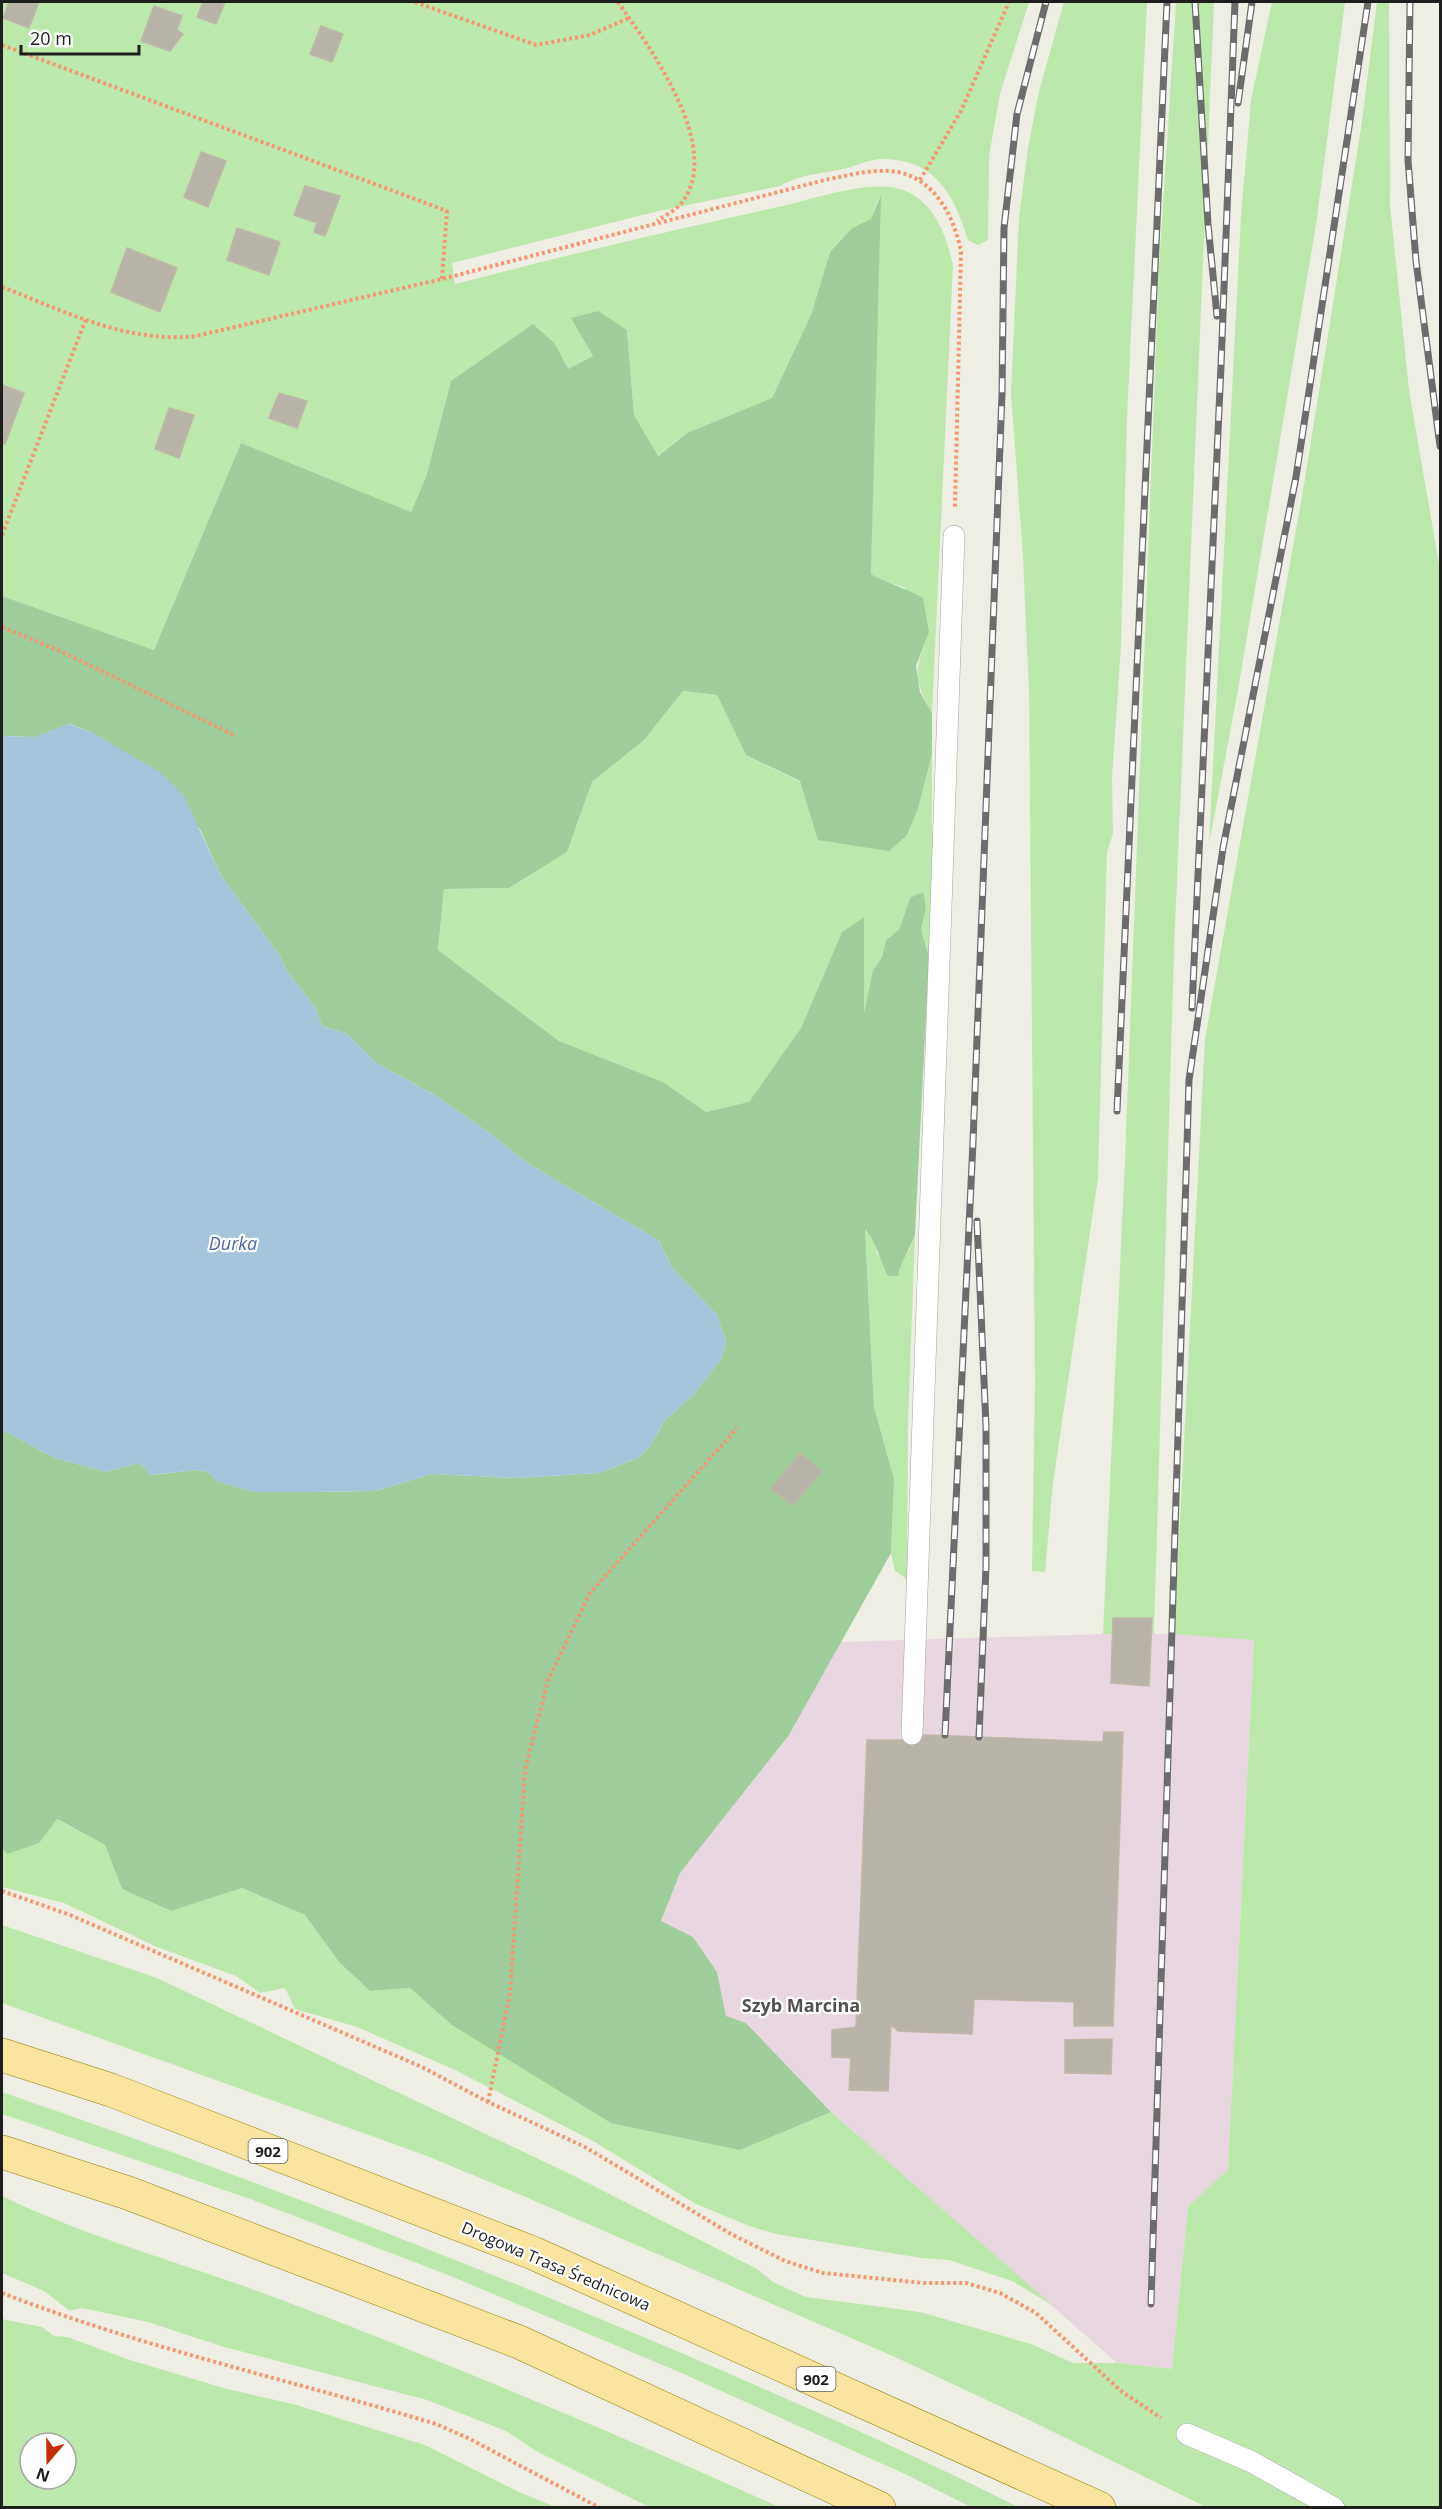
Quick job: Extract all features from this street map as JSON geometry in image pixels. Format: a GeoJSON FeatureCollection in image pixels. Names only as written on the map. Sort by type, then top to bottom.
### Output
{"type":"FeatureCollection","features":[{"type":"Feature","properties":{"kind":"main road","name":"Drogowa Trasa Średnicowa"},"geometry":{"type":"LineString","coordinates":[[2,2055],[111,2090],[533,2253],[1099,2508]]}},
{"type":"Feature","properties":{"kind":"main road"},"geometry":{"type":"LineString","coordinates":[[2,2152],[128,2193],[519,2342],[879,2508]]}},
{"type":"Feature","properties":{"kind":"lane"},"geometry":{"type":"LineString","coordinates":[[912,1734],[954,536]]}},
{"type":"Feature","properties":{"kind":"lane"},"geometry":{"type":"LineString","coordinates":[[1187,2434],[1252,2462],[1334,2508]]}},
{"type":"Feature","properties":{"kind":"path"},"geometry":{"type":"LineString","coordinates":[[415,2],[536,45],[590,35],[629,18]]}},
{"type":"Feature","properties":{"kind":"path"},"geometry":{"type":"LineString","coordinates":[[618,2],[680,101],[691,127],[695,154],[692,179],[680,205],[653,223]]}},
{"type":"Feature","properties":{"kind":"path"},"geometry":{"type":"LineString","coordinates":[[920,180],[961,111],[1009,2]]}},
{"type":"Feature","properties":{"kind":"path"},"geometry":{"type":"LineString","coordinates":[[2,45],[447,210],[442,279]]}},
{"type":"Feature","properties":{"kind":"path"},"geometry":{"type":"LineString","coordinates":[[2,287],[86,319],[143,337],[172,339],[237,327],[442,279],[829,179],[881,170],[900,172],[920,180],[932,189],[958,238],[961,252],[954,536]]}},
{"type":"Feature","properties":{"kind":"path"},"geometry":{"type":"LineString","coordinates":[[2,535],[86,319]]}},
{"type":"Feature","properties":{"kind":"path"},"geometry":{"type":"LineString","coordinates":[[2,627],[60,651],[236,736]]}},
{"type":"Feature","properties":{"kind":"path"},"geometry":{"type":"LineString","coordinates":[[488,2102],[510,1994],[525,1770],[548,1680],[590,1593],[737,1428]]}},
{"type":"Feature","properties":{"kind":"path"},"geometry":{"type":"LineString","coordinates":[[2,1891],[70,1915],[422,2067],[488,2102],[585,2147],[731,2234],[785,2261],[823,2273],[924,2283],[966,2283],[1000,2293],[1036,2313],[1121,2391],[1187,2434]]}},
{"type":"Feature","properties":{"kind":"path"},"geometry":{"type":"LineString","coordinates":[[2,2294],[64,2318],[137,2341],[230,2364],[436,2424],[478,2442],[600,2508]]}},
{"type":"Feature","properties":{"kind":"shaded area"},"geometry":{"type":"Polygon","coordinates":[[[1174,1634],[1254,1639],[1228,2170],[1188,2206],[1172,2369],[1117,2363],[831,2112],[746,2023],[726,2016],[717,1972],[693,1937],[661,1921],[680,1873],[789,1735],[841,1642],[1174,1634]]]}},
{"type":"Feature","properties":{"kind":"green space"},"geometry":{"type":"Polygon","coordinates":[[[2,2],[1029,2],[1000,94],[989,156],[988,240],[978,245],[968,240],[949,195],[929,173],[916,165],[882,159],[801,177],[780,186],[654,212],[452,263],[455,284],[858,188],[890,187],[914,195],[923,202],[943,232],[953,266],[932,713],[921,690],[918,673],[929,632],[904,587],[885,582],[871,574],[879,198],[871,219],[852,228],[830,252],[811,315],[772,398],[687,433],[657,456],[634,415],[627,330],[572,318],[593,356],[568,369],[555,344],[451,381],[426,477],[411,512],[241,443],[154,650],[2,596],[2,2]]]}},
{"type":"Feature","properties":{"kind":"green space"},"geometry":{"type":"Polygon","coordinates":[[[1064,2],[1147,2],[1127,418],[1121,645],[1112,778],[1113,834],[1107,852],[1098,1178],[1053,1483],[1045,1572],[1032,1571],[1035,1381],[1029,693],[1023,557],[1011,393],[1019,217],[1028,148],[1039,91],[1064,2]]]}},
{"type":"Feature","properties":{"kind":"green space"},"geometry":{"type":"Polygon","coordinates":[[[1176,2],[1214,2],[1174,951],[1154,1634],[1103,1634],[1125,1160],[1159,266],[1176,2]]]}},
{"type":"Feature","properties":{"kind":"green space"},"geometry":{"type":"Polygon","coordinates":[[[1272,2],[1345,2],[1316,225],[1238,690],[1209,844],[1241,216],[1251,100],[1272,2]]]}},
{"type":"Feature","properties":{"kind":"green space"},"geometry":{"type":"Polygon","coordinates":[[[1377,2],[1389,2],[1390,205],[1409,390],[1440,570],[1440,2507],[1206,2507],[895,2357],[521,2195],[427,2156],[2,2003],[2,1925],[157,1978],[570,2174],[757,2269],[773,2282],[806,2297],[920,2312],[1031,2344],[1073,2363],[1117,2363],[1172,2369],[1188,2206],[1228,2170],[1254,1640],[1174,1634],[1205,1039],[1304,485],[1361,128],[1377,2]]]}},
{"type":"Feature","properties":{"kind":"green space"},"geometry":{"type":"Polygon","coordinates":[[[881,195],[871,574],[923,598],[929,632],[916,666],[920,692],[932,713],[932,754],[918,809],[907,835],[889,851],[818,840],[800,781],[746,755],[717,695],[683,691],[644,740],[592,782],[567,852],[509,888],[444,889],[438,950],[559,1041],[663,1082],[706,1112],[749,1102],[801,1028],[842,932],[864,917],[864,1013],[873,970],[882,957],[886,940],[899,930],[910,898],[923,892],[926,908],[921,930],[929,956],[915,1234],[898,1276],[888,1276],[875,1244],[865,1229],[874,1407],[894,1479],[891,1553],[789,1735],[680,1873],[661,1921],[693,1937],[717,1972],[726,2016],[746,2023],[831,2112],[740,2150],[611,2123],[452,2025],[410,1988],[370,1991],[339,1962],[305,1915],[242,1888],[171,1911],[122,1889],[105,1845],[57,1819],[39,1843],[7,1854],[2,1848],[2,1430],[55,1458],[106,1472],[138,1463],[146,1468],[150,1475],[198,1470],[208,1472],[217,1481],[254,1492],[375,1491],[432,1474],[518,1478],[599,1473],[638,1458],[650,1446],[665,1420],[694,1394],[721,1359],[726,1342],[717,1315],[672,1268],[658,1240],[527,1163],[487,1131],[433,1094],[376,1063],[347,1034],[322,1026],[315,1007],[288,973],[279,955],[220,874],[200,829],[123,752],[91,732],[69,724],[35,737],[2,736],[2,596],[154,650],[241,443],[411,512],[426,477],[451,381],[533,324],[555,344],[568,369],[593,356],[571,318],[598,311],[627,330],[634,415],[658,456],[687,433],[772,398],[811,315],[830,252],[852,228],[871,219],[881,195]]]}},
{"type":"Feature","properties":{"kind":"green space"},"geometry":{"type":"Polygon","coordinates":[[[683,691],[717,695],[746,755],[907,835],[918,809],[932,754],[932,885],[929,956],[921,930],[926,908],[910,898],[899,930],[886,940],[882,957],[873,970],[863,1018],[864,917],[842,932],[801,1028],[749,1103],[706,1112],[663,1082],[559,1041],[438,950],[444,889],[509,888],[567,852],[592,782],[644,740],[683,691]]]}},
{"type":"Feature","properties":{"kind":"green space"},"geometry":{"type":"Polygon","coordinates":[[[865,1227],[874,1240],[877,1255],[901,1259],[910,1249],[915,1234],[908,1423],[907,1579],[895,1571],[891,1553],[894,1479],[874,1407],[865,1227]]]}},
{"type":"Feature","properties":{"kind":"green space"},"geometry":{"type":"Polygon","coordinates":[[[56,1819],[105,1845],[122,1889],[171,1911],[242,1888],[305,1915],[339,1962],[370,1991],[410,1988],[453,2025],[740,2150],[831,2112],[1052,2305],[1012,2281],[949,2260],[921,2258],[776,2234],[749,2226],[696,2204],[593,2141],[455,2070],[357,2027],[295,2009],[285,1988],[260,1993],[236,1976],[157,1947],[64,1903],[2,1887],[2,1848],[7,1854],[56,1819]]]}},
{"type":"Feature","properties":{"kind":"green space"},"geometry":{"type":"Polygon","coordinates":[[[2,2092],[255,2183],[506,2280],[803,2406],[933,2465],[1018,2507],[971,2507],[907,2475],[677,2371],[448,2275],[253,2200],[2,2114],[2,2092]]]}},
{"type":"Feature","properties":{"kind":"green space"},"geometry":{"type":"Polygon","coordinates":[[[2,2196],[105,2239],[247,2287],[470,2374],[656,2452],[779,2507],[649,2507],[536,2451],[506,2431],[427,2400],[224,2347],[148,2322],[82,2308],[70,2311],[44,2291],[2,2273],[2,2196]]]}},
{"type":"Feature","properties":{"kind":"green space"},"geometry":{"type":"Polygon","coordinates":[[[2,2319],[42,2327],[54,2336],[67,2337],[130,2360],[227,2389],[293,2404],[425,2445],[521,2493],[556,2507],[2,2507],[2,2319]]]}},
{"type":"Feature","properties":{"kind":"water","name":"Durka"},"geometry":{"type":"Polygon","coordinates":[[[68,724],[91,732],[160,772],[184,796],[220,874],[279,955],[288,973],[315,1007],[322,1026],[347,1034],[376,1063],[433,1094],[487,1131],[527,1163],[658,1240],[672,1268],[717,1315],[726,1342],[721,1359],[694,1394],[665,1420],[650,1446],[638,1458],[599,1473],[518,1478],[432,1474],[375,1491],[254,1492],[216,1481],[208,1472],[198,1470],[149,1475],[146,1468],[138,1463],[106,1472],[55,1458],[2,1430],[2,736],[35,737],[68,724]]]}},
{"type":"Feature","properties":{"kind":"building"},"geometry":{"type":"Polygon","coordinates":[[[9,2],[39,2],[29,28],[3,18],[9,2]]]}},
{"type":"Feature","properties":{"kind":"building"},"geometry":{"type":"Polygon","coordinates":[[[203,2],[225,2],[216,24],[197,17],[203,2]]]}},
{"type":"Feature","properties":{"kind":"building"},"geometry":{"type":"Polygon","coordinates":[[[154,6],[182,16],[177,30],[183,34],[170,51],[141,41],[154,6]]]}},
{"type":"Feature","properties":{"kind":"building"},"geometry":{"type":"Polygon","coordinates":[[[321,26],[343,34],[332,62],[310,54],[321,26]]]}},
{"type":"Feature","properties":{"kind":"building"},"geometry":{"type":"Polygon","coordinates":[[[201,152],[226,161],[208,207],[184,197],[201,152]]]}},
{"type":"Feature","properties":{"kind":"building"},"geometry":{"type":"Polygon","coordinates":[[[305,186],[340,196],[325,236],[314,232],[317,223],[294,215],[305,186]]]}},
{"type":"Feature","properties":{"kind":"building"},"geometry":{"type":"Polygon","coordinates":[[[237,228],[280,242],[269,275],[227,260],[237,228]]]}},
{"type":"Feature","properties":{"kind":"building"},"geometry":{"type":"Polygon","coordinates":[[[127,248],[177,268],[160,312],[111,292],[127,248]]]}},
{"type":"Feature","properties":{"kind":"building"},"geometry":{"type":"Polygon","coordinates":[[[2,385],[24,393],[5,444],[2,443],[2,385]]]}},
{"type":"Feature","properties":{"kind":"building"},"geometry":{"type":"Polygon","coordinates":[[[279,393],[307,401],[297,428],[269,418],[279,393]]]}},
{"type":"Feature","properties":{"kind":"building"},"geometry":{"type":"Polygon","coordinates":[[[169,408],[194,415],[179,458],[155,449],[169,408]]]}},
{"type":"Feature","properties":{"kind":"building"},"geometry":{"type":"Polygon","coordinates":[[[800,1453],[822,1471],[793,1505],[771,1489],[800,1453]]]}},
{"type":"Feature","properties":{"kind":"building"},"geometry":{"type":"Polygon","coordinates":[[[1113,1618],[1152,1618],[1149,1686],[1111,1683],[1113,1618]]]}},
{"type":"Feature","properties":{"kind":"building"},"geometry":{"type":"Polygon","coordinates":[[[1104,1732],[1123,1732],[1113,2026],[1074,2026],[1074,2002],[974,1999],[972,2034],[898,2031],[891,2025],[888,2091],[849,2090],[851,2058],[832,2057],[832,2030],[856,2027],[867,1740],[903,1740],[904,1734],[1103,1742],[1104,1732]]]}},
{"type":"Feature","properties":{"kind":"building"},"geometry":{"type":"Polygon","coordinates":[[[1112,2039],[1111,2074],[1065,2073],[1065,2040],[1112,2039]]]}},
{"type":"Feature","properties":{"kind":"railway"},"geometry":{"type":"LineString","coordinates":[[945,1735],[973,1142],[1002,394],[1004,228],[1017,114],[1046,2]]}},
{"type":"Feature","properties":{"kind":"railway"},"geometry":{"type":"LineString","coordinates":[[1117,1111],[1167,2]]}},
{"type":"Feature","properties":{"kind":"railway"},"geometry":{"type":"LineString","coordinates":[[1195,2],[1208,224],[1217,316]]}},
{"type":"Feature","properties":{"kind":"railway"},"geometry":{"type":"LineString","coordinates":[[1192,1008],[1235,2]]}},
{"type":"Feature","properties":{"kind":"railway"},"geometry":{"type":"LineString","coordinates":[[1238,103],[1252,2]]}},
{"type":"Feature","properties":{"kind":"railway"},"geometry":{"type":"LineString","coordinates":[[1151,2304],[1189,1080],[1223,848],[1296,477],[1368,2]]}},
{"type":"Feature","properties":{"kind":"railway"},"geometry":{"type":"LineString","coordinates":[[1410,2],[1408,160],[1416,261],[1440,446]]}},
{"type":"Feature","properties":{"kind":"railway"},"geometry":{"type":"LineString","coordinates":[[977,1221],[986,1426],[986,1566],[979,1737]]}},
{"type":"Feature","properties":{"kind":"district","name":"Szyb Marcina"},"geometry":{"type":"Point","coordinates":[801,2005]}}]}
